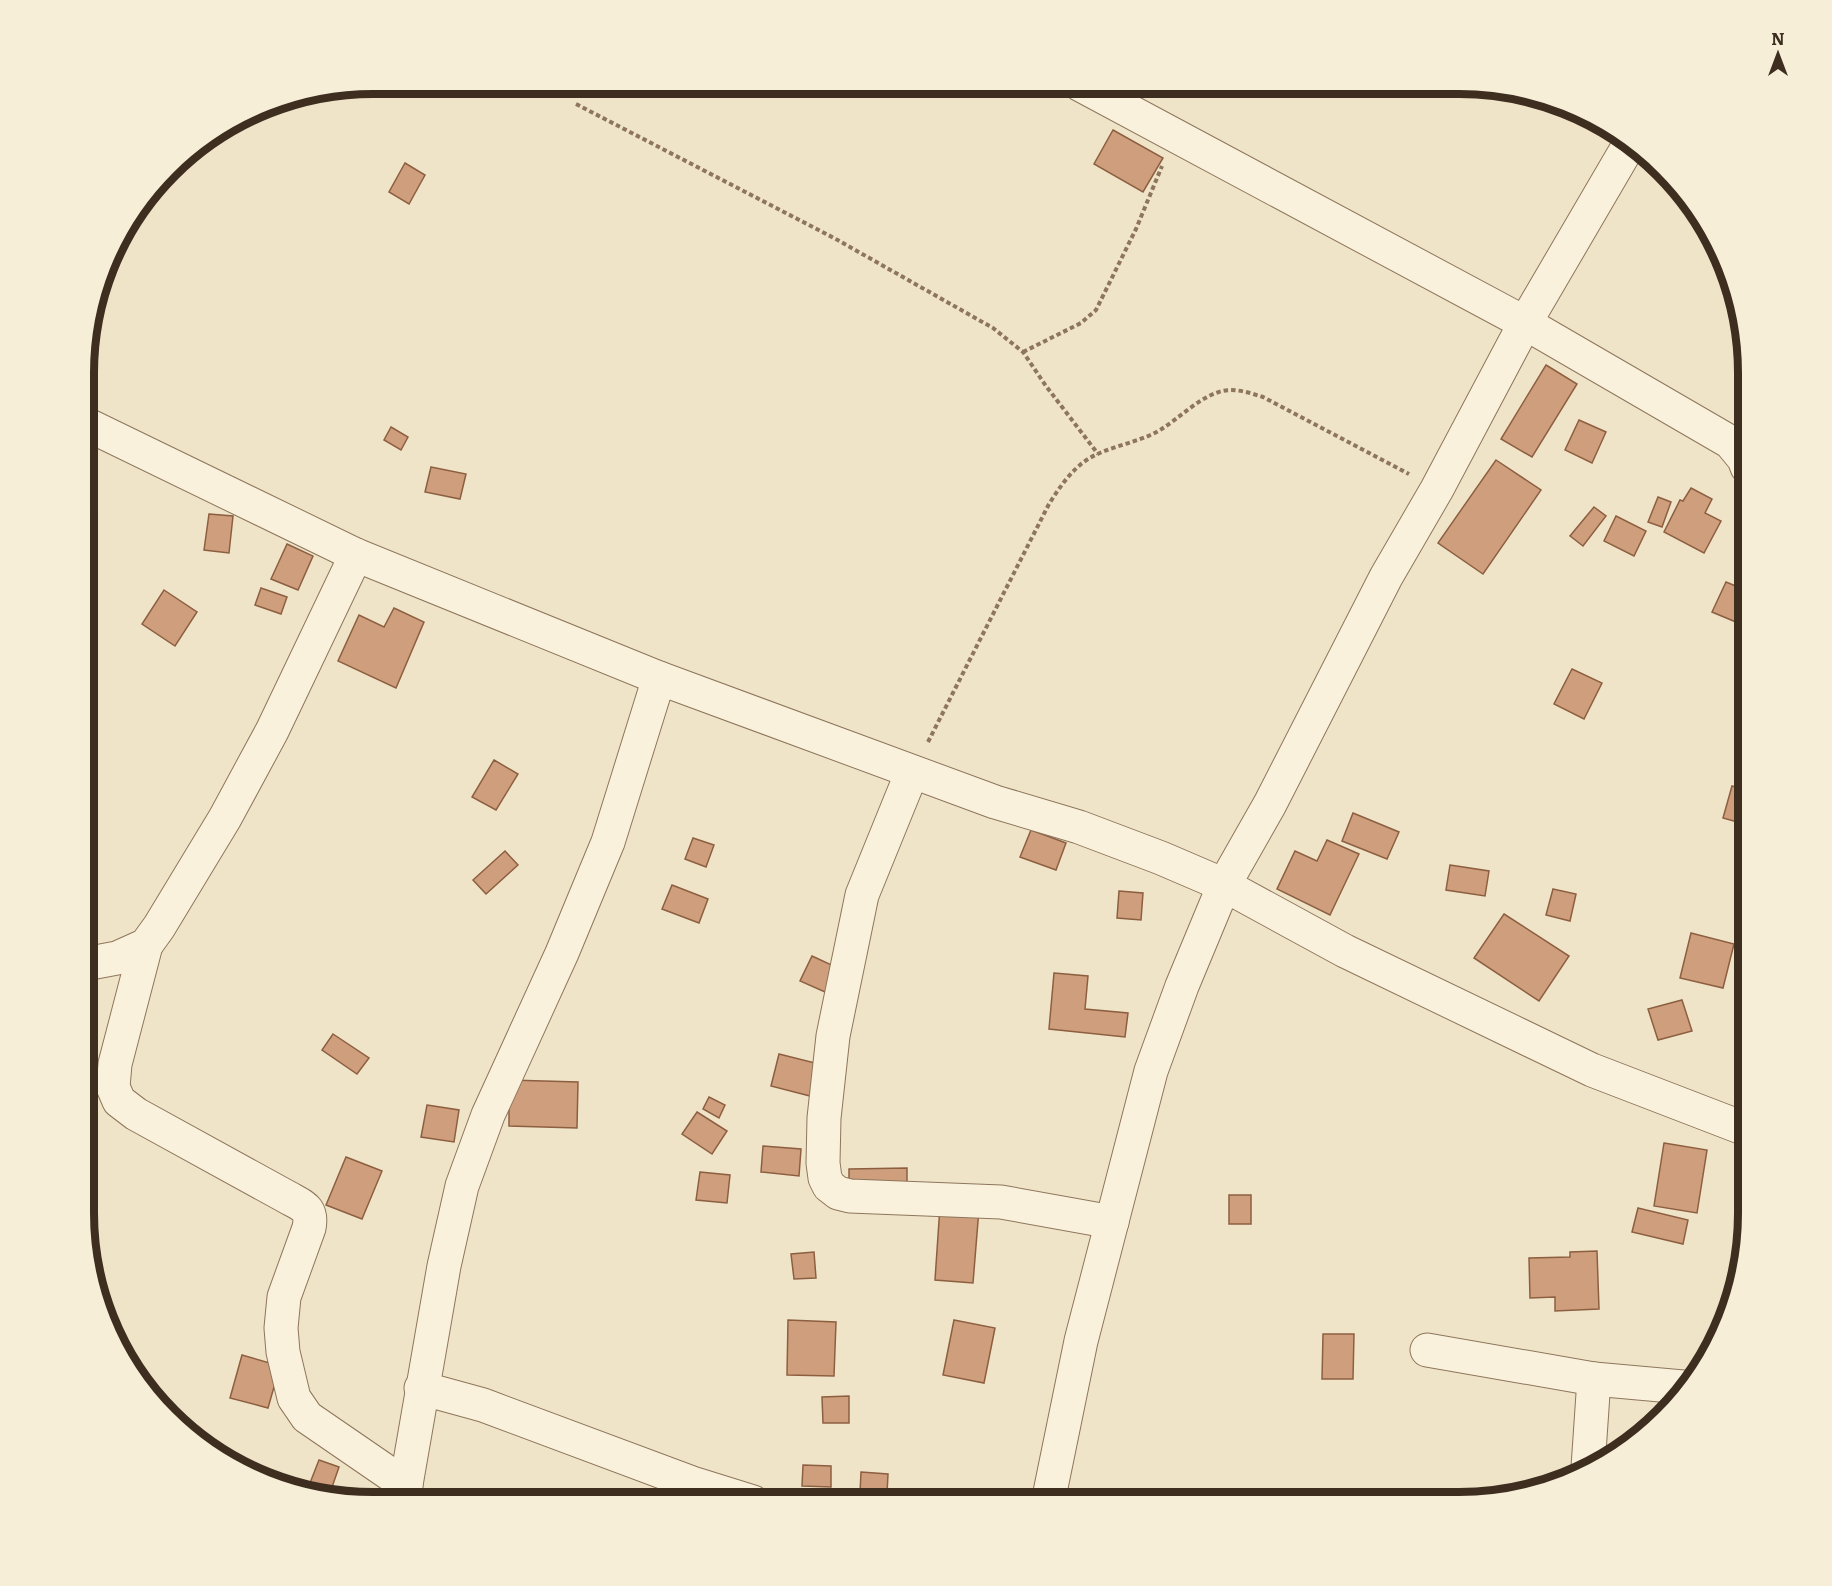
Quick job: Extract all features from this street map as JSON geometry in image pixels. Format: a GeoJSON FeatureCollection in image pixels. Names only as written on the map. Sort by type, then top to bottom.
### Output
{"type":"FeatureCollection","features":[{"type":"Feature","properties":{"kind":"street"},"geometry":{"type":"LineString","coordinates":[[1098,94],[1525,323],[1730,442],[1738,452]]}},
{"type":"Feature","properties":{"kind":"street"},"geometry":{"type":"LineString","coordinates":[[1050,1492],[1081,1341],[1150,1071],[1224,885],[1270,804],[1386,577],[1437,489],[1525,323],[1626,151]]}},
{"type":"Feature","properties":{"kind":"street"},"geometry":{"type":"LineString","coordinates":[[94,428],[356,555],[659,678],[995,802],[1079,827],[1161,858],[1224,885],[1345,951],[1592,1070],[1738,1121]]}},
{"type":"Feature","properties":{"kind":"street"},"geometry":{"type":"LineString","coordinates":[[356,555],[272,731],[225,818],[146,945],[115,1065],[113,1087],[119,1101],[135,1114],[308,1210],[311,1218],[309,1228],[284,1297],[281,1328],[283,1352],[294,1398],[307,1417],[403,1492]]}},
{"type":"Feature","properties":{"kind":"street"},"geometry":{"type":"LineString","coordinates":[[404,1492],[444,1266],[462,1186],[488,1115],[562,953],[608,842],[659,678]]}},
{"type":"Feature","properties":{"kind":"street"},"geometry":{"type":"LineString","coordinates":[[912,772],[862,895],[844,977],[833,1036],[824,1118],[825,1178],[829,1186],[838,1193],[850,1196],[1001,1202],[1112,1222]]}},
{"type":"Feature","properties":{"kind":"street"},"geometry":{"type":"LineString","coordinates":[[94,962],[117,958],[146,945]]}},
{"type":"Feature","properties":{"kind":"street"},"geometry":{"type":"LineString","coordinates":[[1426,1350],[1594,1380],[1676,1386]]}},
{"type":"Feature","properties":{"kind":"street"},"geometry":{"type":"LineString","coordinates":[[1589,1459],[1594,1380]]}},
{"type":"Feature","properties":{"kind":"street"},"geometry":{"type":"LineString","coordinates":[[421,1388],[483,1405],[721,1492]]}},
{"type":"Feature","properties":{"kind":"path"},"geometry":{"type":"LineString","coordinates":[[576,104],[834,238],[993,328],[1023,352],[1098,454]]}},
{"type":"Feature","properties":{"kind":"path"},"geometry":{"type":"LineString","coordinates":[[1023,352],[1081,323],[1096,310],[1136,229],[1176,135]]}},
{"type":"Feature","properties":{"kind":"path"},"geometry":{"type":"LineString","coordinates":[[912,772],[1049,504],[1065,480],[1081,464],[1098,454],[1159,431],[1206,399],[1222,391],[1238,390],[1263,397],[1437,489]]}},
{"type":"Feature","properties":{"kind":"building"},"geometry":{"type":"Polygon","coordinates":[[[1113,130],[1163,158],[1143,192],[1094,164],[1113,130]]]}},
{"type":"Feature","properties":{"kind":"building"},"geometry":{"type":"Polygon","coordinates":[[[405,163],[425,175],[409,204],[389,192],[405,163]]]}},
{"type":"Feature","properties":{"kind":"building"},"geometry":{"type":"Polygon","coordinates":[[[1546,365],[1577,384],[1532,457],[1501,439],[1546,365]]]}},
{"type":"Feature","properties":{"kind":"building"},"geometry":{"type":"Polygon","coordinates":[[[1579,420],[1606,432],[1592,463],[1565,450],[1579,420]]]}},
{"type":"Feature","properties":{"kind":"building"},"geometry":{"type":"Polygon","coordinates":[[[391,427],[408,437],[401,450],[384,440],[391,427]]]}},
{"type":"Feature","properties":{"kind":"building"},"geometry":{"type":"Polygon","coordinates":[[[1496,460],[1541,490],[1483,574],[1438,543],[1496,460]]]}},
{"type":"Feature","properties":{"kind":"building"},"geometry":{"type":"Polygon","coordinates":[[[431,467],[466,474],[460,499],[425,492],[431,467]]]}},
{"type":"Feature","properties":{"kind":"building"},"geometry":{"type":"Polygon","coordinates":[[[1691,488],[1712,499],[1705,513],[1721,521],[1704,553],[1664,532],[1680,500],[1683,501],[1691,488]]]}},
{"type":"Feature","properties":{"kind":"building"},"geometry":{"type":"Polygon","coordinates":[[[1658,497],[1671,502],[1662,527],[1648,522],[1658,497]]]}},
{"type":"Feature","properties":{"kind":"building"},"geometry":{"type":"Polygon","coordinates":[[[1594,507],[1606,516],[1583,546],[1570,536],[1594,507]]]}},
{"type":"Feature","properties":{"kind":"building"},"geometry":{"type":"Polygon","coordinates":[[[209,514],[233,516],[229,553],[204,550],[209,514]]]}},
{"type":"Feature","properties":{"kind":"building"},"geometry":{"type":"Polygon","coordinates":[[[1616,516],[1646,531],[1634,556],[1604,541],[1616,516]]]}},
{"type":"Feature","properties":{"kind":"building"},"geometry":{"type":"Polygon","coordinates":[[[287,544],[313,556],[298,590],[271,579],[287,544]]]}},
{"type":"Feature","properties":{"kind":"building"},"geometry":{"type":"Polygon","coordinates":[[[1726,582],[1738,587],[1738,623],[1712,612],[1726,582]]]}},
{"type":"Feature","properties":{"kind":"building"},"geometry":{"type":"Polygon","coordinates":[[[261,588],[287,597],[281,614],[255,605],[261,588]]]}},
{"type":"Feature","properties":{"kind":"building"},"geometry":{"type":"Polygon","coordinates":[[[164,590],[197,612],[175,646],[142,624],[164,590]]]}},
{"type":"Feature","properties":{"kind":"building"},"geometry":{"type":"Polygon","coordinates":[[[394,608],[424,622],[396,688],[338,661],[359,615],[384,627],[394,608]]]}},
{"type":"Feature","properties":{"kind":"building"},"geometry":{"type":"Polygon","coordinates":[[[1572,669],[1602,683],[1584,719],[1554,704],[1572,669]]]}},
{"type":"Feature","properties":{"kind":"building"},"geometry":{"type":"Polygon","coordinates":[[[494,760],[518,774],[496,810],[472,797],[494,760]]]}},
{"type":"Feature","properties":{"kind":"building"},"geometry":{"type":"Polygon","coordinates":[[[1732,786],[1738,788],[1738,822],[1723,818],[1732,786]]]}},
{"type":"Feature","properties":{"kind":"building"},"geometry":{"type":"Polygon","coordinates":[[[1353,813],[1399,832],[1387,859],[1342,841],[1353,813]]]}},
{"type":"Feature","properties":{"kind":"building"},"geometry":{"type":"Polygon","coordinates":[[[1031,830],[1066,843],[1056,870],[1020,857],[1031,830]]]}},
{"type":"Feature","properties":{"kind":"building"},"geometry":{"type":"Polygon","coordinates":[[[693,838],[714,845],[706,867],[685,859],[693,838]]]}},
{"type":"Feature","properties":{"kind":"building"},"geometry":{"type":"Polygon","coordinates":[[[1327,840],[1359,854],[1330,915],[1277,889],[1295,851],[1317,861],[1327,840]]]}},
{"type":"Feature","properties":{"kind":"building"},"geometry":{"type":"Polygon","coordinates":[[[505,851],[518,865],[486,894],[473,880],[505,851]]]}},
{"type":"Feature","properties":{"kind":"building"},"geometry":{"type":"Polygon","coordinates":[[[1450,865],[1489,871],[1485,896],[1446,890],[1450,865]]]}},
{"type":"Feature","properties":{"kind":"building"},"geometry":{"type":"Polygon","coordinates":[[[672,885],[708,899],[699,923],[662,909],[672,885]]]}},
{"type":"Feature","properties":{"kind":"building"},"geometry":{"type":"Polygon","coordinates":[[[1553,889],[1576,894],[1570,921],[1546,915],[1553,889]]]}},
{"type":"Feature","properties":{"kind":"building"},"geometry":{"type":"Polygon","coordinates":[[[1119,891],[1143,893],[1141,920],[1117,918],[1119,891]]]}},
{"type":"Feature","properties":{"kind":"building"},"geometry":{"type":"Polygon","coordinates":[[[1504,914],[1569,956],[1539,1001],[1474,958],[1504,914]]]}},
{"type":"Feature","properties":{"kind":"building"},"geometry":{"type":"Polygon","coordinates":[[[1691,933],[1734,944],[1723,988],[1680,978],[1691,933]]]}},
{"type":"Feature","properties":{"kind":"building"},"geometry":{"type":"Polygon","coordinates":[[[812,956],[836,967],[825,992],[800,981],[812,956]]]}},
{"type":"Feature","properties":{"kind":"building"},"geometry":{"type":"Polygon","coordinates":[[[1054,973],[1088,976],[1085,1009],[1128,1013],[1125,1037],[1049,1029],[1054,973]]]}},
{"type":"Feature","properties":{"kind":"building"},"geometry":{"type":"Polygon","coordinates":[[[1682,1000],[1692,1031],[1658,1040],[1648,1009],[1682,1000]]]}},
{"type":"Feature","properties":{"kind":"building"},"geometry":{"type":"Polygon","coordinates":[[[333,1034],[369,1058],[357,1074],[322,1050],[333,1034]]]}},
{"type":"Feature","properties":{"kind":"building"},"geometry":{"type":"Polygon","coordinates":[[[779,1054],[823,1065],[814,1097],[771,1086],[779,1054]]]}},
{"type":"Feature","properties":{"kind":"building"},"geometry":{"type":"Polygon","coordinates":[[[509,1080],[578,1082],[577,1128],[509,1126],[509,1080]]]}},
{"type":"Feature","properties":{"kind":"building"},"geometry":{"type":"Polygon","coordinates":[[[709,1097],[725,1105],[719,1118],[703,1109],[709,1097]]]}},
{"type":"Feature","properties":{"kind":"building"},"geometry":{"type":"Polygon","coordinates":[[[427,1105],[459,1110],[454,1142],[421,1137],[427,1105]]]}},
{"type":"Feature","properties":{"kind":"building"},"geometry":{"type":"Polygon","coordinates":[[[697,1112],[727,1131],[712,1154],[682,1134],[697,1112]]]}},
{"type":"Feature","properties":{"kind":"building"},"geometry":{"type":"Polygon","coordinates":[[[1664,1143],[1707,1150],[1697,1213],[1654,1206],[1664,1143]]]}},
{"type":"Feature","properties":{"kind":"building"},"geometry":{"type":"Polygon","coordinates":[[[763,1146],[801,1149],[799,1176],[761,1172],[763,1146]]]}},
{"type":"Feature","properties":{"kind":"building"},"geometry":{"type":"Polygon","coordinates":[[[346,1157],[382,1171],[362,1219],[326,1205],[346,1157]]]}},
{"type":"Feature","properties":{"kind":"building"},"geometry":{"type":"Polygon","coordinates":[[[907,1168],[907,1192],[849,1192],[849,1169],[907,1168]]]}},
{"type":"Feature","properties":{"kind":"building"},"geometry":{"type":"Polygon","coordinates":[[[700,1172],[730,1175],[727,1203],[696,1200],[700,1172]]]}},
{"type":"Feature","properties":{"kind":"building"},"geometry":{"type":"Polygon","coordinates":[[[1229,1195],[1251,1195],[1251,1224],[1229,1224],[1229,1195]]]}},
{"type":"Feature","properties":{"kind":"building"},"geometry":{"type":"Polygon","coordinates":[[[940,1206],[979,1209],[973,1283],[935,1280],[940,1206]]]}},
{"type":"Feature","properties":{"kind":"building"},"geometry":{"type":"Polygon","coordinates":[[[1638,1208],[1688,1220],[1683,1244],[1632,1232],[1638,1208]]]}},
{"type":"Feature","properties":{"kind":"building"},"geometry":{"type":"Polygon","coordinates":[[[1597,1251],[1599,1309],[1555,1311],[1555,1297],[1530,1298],[1529,1258],[1570,1257],[1570,1252],[1597,1251]]]}},
{"type":"Feature","properties":{"kind":"building"},"geometry":{"type":"Polygon","coordinates":[[[814,1252],[816,1278],[794,1279],[791,1254],[814,1252]]]}},
{"type":"Feature","properties":{"kind":"building"},"geometry":{"type":"Polygon","coordinates":[[[788,1320],[836,1322],[834,1376],[787,1375],[788,1320]]]}},
{"type":"Feature","properties":{"kind":"building"},"geometry":{"type":"Polygon","coordinates":[[[954,1320],[995,1328],[984,1383],[943,1375],[954,1320]]]}},
{"type":"Feature","properties":{"kind":"building"},"geometry":{"type":"Polygon","coordinates":[[[1323,1334],[1354,1334],[1353,1379],[1322,1379],[1323,1334]]]}},
{"type":"Feature","properties":{"kind":"building"},"geometry":{"type":"Polygon","coordinates":[[[242,1355],[280,1366],[268,1408],[230,1398],[242,1355]]]}},
{"type":"Feature","properties":{"kind":"building"},"geometry":{"type":"Polygon","coordinates":[[[849,1396],[849,1423],[823,1423],[822,1397],[849,1396]]]}},
{"type":"Feature","properties":{"kind":"building"},"geometry":{"type":"Polygon","coordinates":[[[319,1460],[339,1467],[332,1488],[310,1483],[319,1460]]]}},
{"type":"Feature","properties":{"kind":"building"},"geometry":{"type":"Polygon","coordinates":[[[803,1465],[831,1466],[831,1487],[802,1486],[803,1465]]]}},
{"type":"Feature","properties":{"kind":"building"},"geometry":{"type":"Polygon","coordinates":[[[861,1472],[888,1474],[887,1492],[860,1492],[861,1472]]]}}]}
